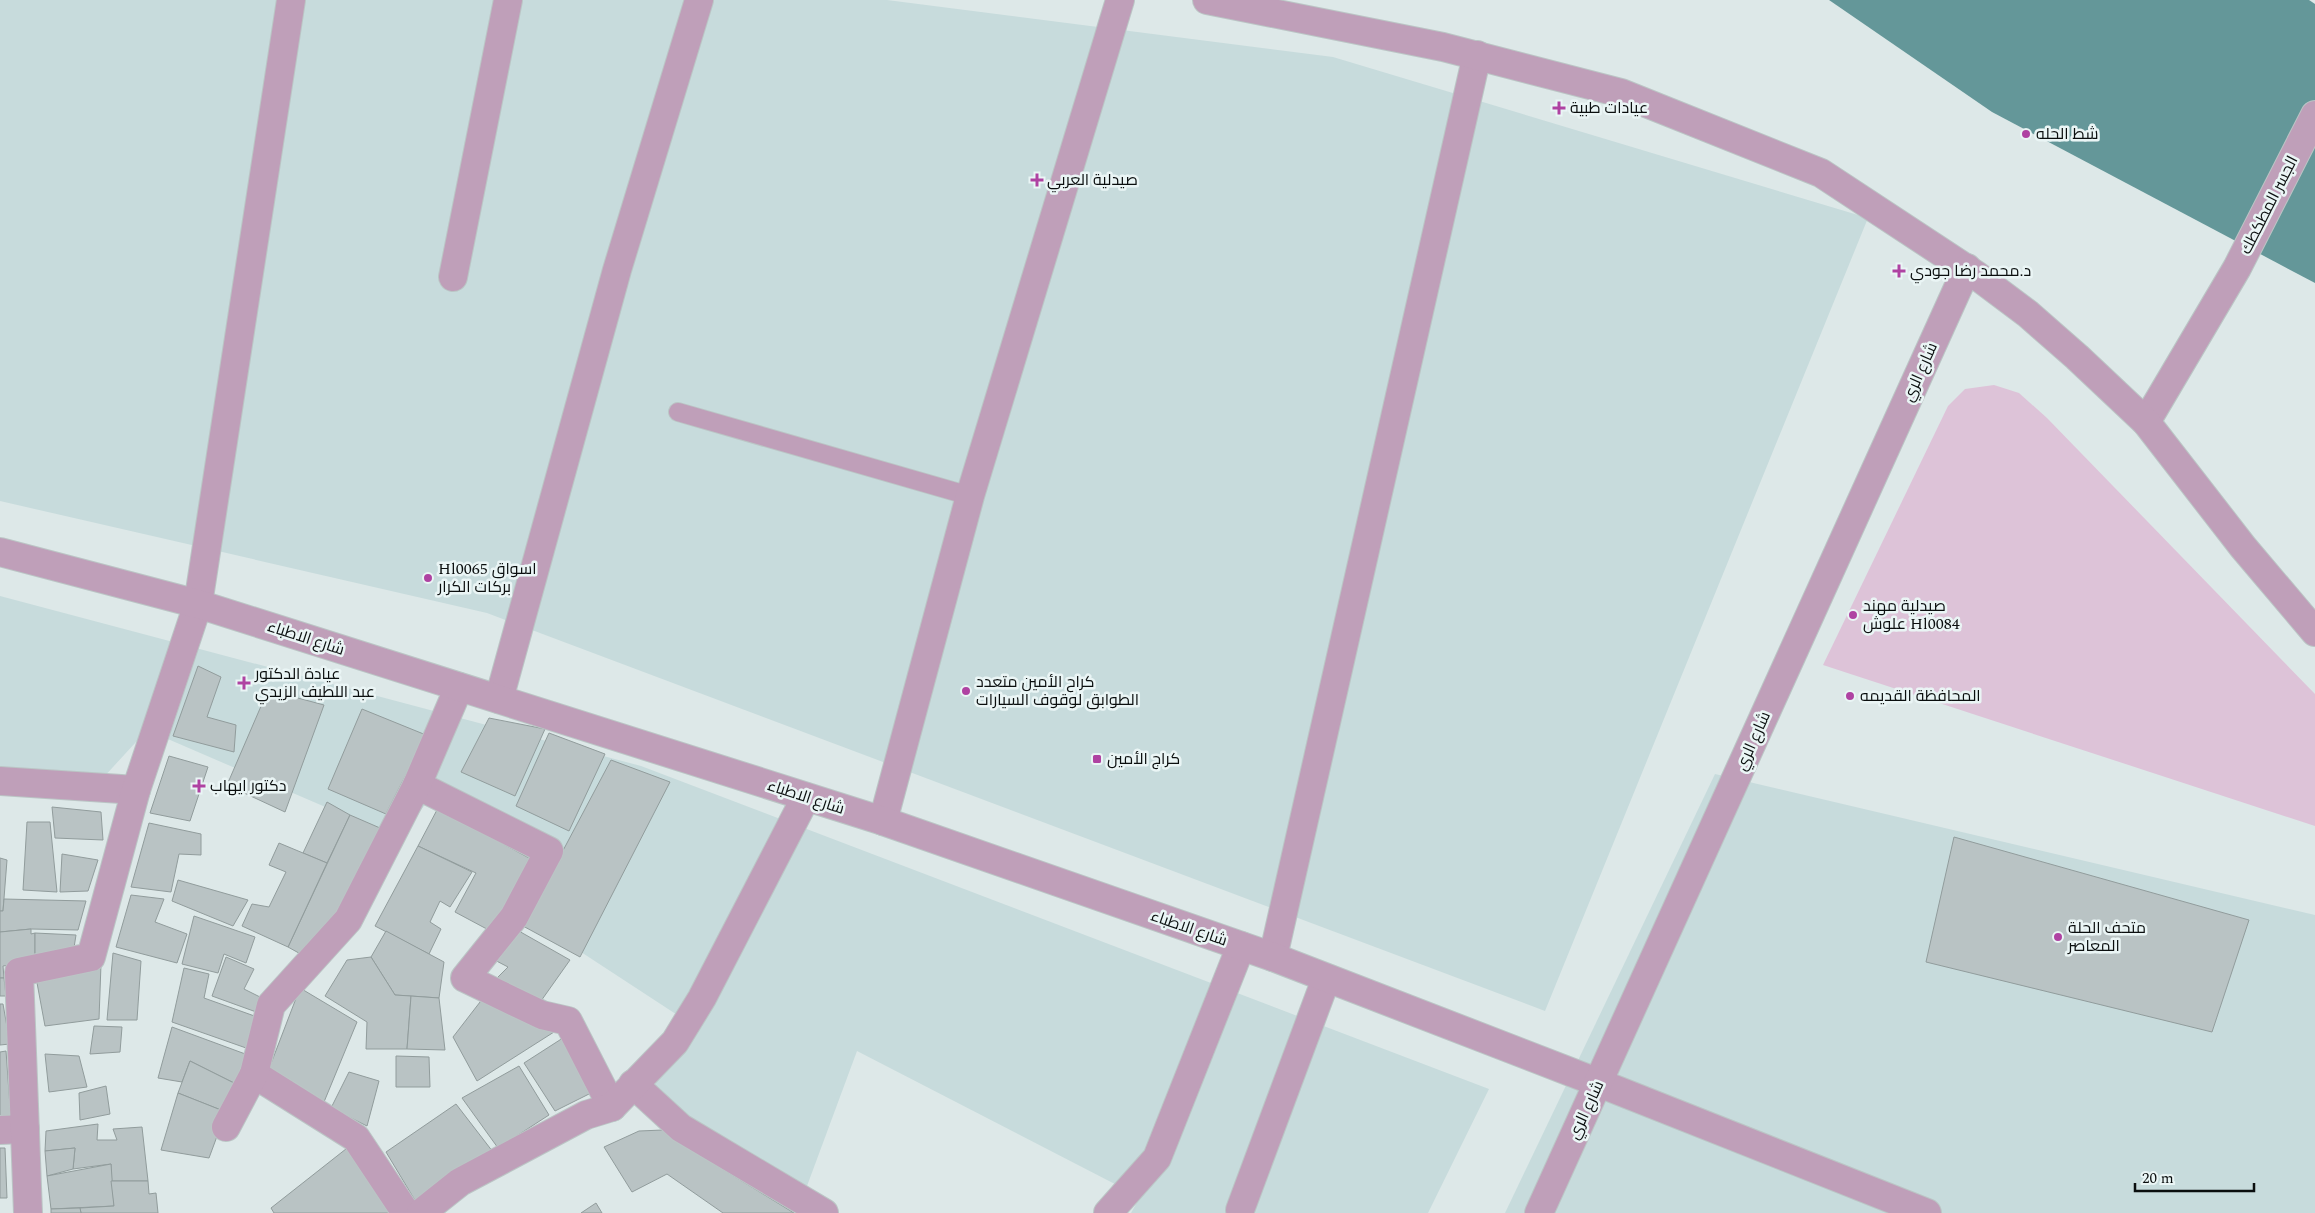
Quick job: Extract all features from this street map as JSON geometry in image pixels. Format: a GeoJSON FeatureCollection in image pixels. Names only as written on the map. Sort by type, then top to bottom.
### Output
{"type":"FeatureCollection","features":[{"type":"Feature","properties":{"kind":"street"},"geometry":{"type":"LineString","coordinates":[[28,1213],[12,1130],[19,972],[91,957],[136,790],[198,604],[291,0]]}},
{"type":"Feature","properties":{"kind":"street"},"geometry":{"type":"LineString","coordinates":[[454,277],[508,0]]}},
{"type":"Feature","properties":{"kind":"street"},"geometry":{"type":"LineString","coordinates":[[499,699],[617,270],[699,0]]}},
{"type":"Feature","properties":{"kind":"street"},"geometry":{"type":"LineString","coordinates":[[883,821],[970,496],[1120,0]]}},
{"type":"Feature","properties":{"kind":"street"},"geometry":{"type":"LineString","coordinates":[[1207,0],[1443,47],[1620,94],[1821,173],[1967,268],[2028,314],[2146,422],[2243,547],[2315,632]]}},
{"type":"Feature","properties":{"kind":"street"},"geometry":{"type":"LineString","coordinates":[[1272,957],[1477,55]]}},
{"type":"Feature","properties":{"kind":"street","name":"الجسر المطكطك"},"geometry":{"type":"LineString","coordinates":[[2146,422],[2237,268],[2315,115]]}},
{"type":"Feature","properties":{"kind":"street","name":"شارع الري"},"geometry":{"type":"LineString","coordinates":[[1539,1213],[1967,268]]}},
{"type":"Feature","properties":{"kind":"street","name":"شارع الاطباء"},"geometry":{"type":"LineString","coordinates":[[0,552],[198,604],[883,821],[1272,957],[1599,1082],[1927,1213]]}},
{"type":"Feature","properties":{"kind":"street"},"geometry":{"type":"LineString","coordinates":[[226,1127],[254,1074],[271,1005],[348,920],[417,785],[460,687]]}},
{"type":"Feature","properties":{"kind":"street"},"geometry":{"type":"LineString","coordinates":[[0,781],[136,790]]}},
{"type":"Feature","properties":{"kind":"street"},"geometry":{"type":"LineString","coordinates":[[417,785],[549,851],[514,917],[465,978],[542,1015],[568,1021],[612,1107]]}},
{"type":"Feature","properties":{"kind":"street"},"geometry":{"type":"LineString","coordinates":[[421,1213],[460,1182],[586,1115],[612,1107],[675,1042],[693,1013],[806,797]]}},
{"type":"Feature","properties":{"kind":"street"},"geometry":{"type":"LineString","coordinates":[[1108,1213],[1156,1158],[1241,946]]}},
{"type":"Feature","properties":{"kind":"street"},"geometry":{"type":"LineString","coordinates":[[1240,1210],[1326,979]]}},
{"type":"Feature","properties":{"kind":"street"},"geometry":{"type":"LineString","coordinates":[[254,1074],[356,1138],[406,1213]]}},
{"type":"Feature","properties":{"kind":"street"},"geometry":{"type":"LineString","coordinates":[[633,1084],[682,1128],[824,1213]]}},
{"type":"Feature","properties":{"kind":"lane"},"geometry":{"type":"LineString","coordinates":[[678,412],[970,496]]}},
{"type":"Feature","properties":{"kind":"shaded area"},"geometry":{"type":"Polygon","coordinates":[[[0,0],[887,0],[1333,57],[1868,218],[1545,1011],[487,613],[0,501],[0,0]]]}},
{"type":"Feature","properties":{"kind":"shaded area"},"geometry":{"type":"Polygon","coordinates":[[[1994,385],[2019,393],[2047,418],[2315,694],[2315,826],[1823,665],[1948,406],[1965,389],[1994,385]]]}},
{"type":"Feature","properties":{"kind":"shaded area"},"geometry":{"type":"Polygon","coordinates":[[[0,596],[641,766],[1489,1089],[1428,1213],[1131,1213],[1140,1197],[857,1051],[797,1213],[790,1213],[645,1104],[688,1022],[503,901],[538,853],[431,796],[397,844],[330,809],[147,730],[91,791],[0,789],[0,596]]]}},
{"type":"Feature","properties":{"kind":"shaded area"},"geometry":{"type":"Polygon","coordinates":[[[1715,774],[2315,915],[2315,1213],[1505,1213],[1715,774]]]}},
{"type":"Feature","properties":{"kind":"water"},"geometry":{"type":"Polygon","coordinates":[[[1829,0],[2309,0],[2315,4],[2315,283],[1992,112],[1829,0]]]}},
{"type":"Feature","properties":{"kind":"building"},"geometry":{"type":"Polygon","coordinates":[[[198,666],[221,677],[207,717],[236,725],[234,752],[173,736],[198,666]]]}},
{"type":"Feature","properties":{"kind":"building"},"geometry":{"type":"Polygon","coordinates":[[[268,690],[324,705],[285,812],[227,785],[268,690]]]}},
{"type":"Feature","properties":{"kind":"building"},"geometry":{"type":"Polygon","coordinates":[[[362,709],[426,735],[386,814],[328,789],[362,709]]]}},
{"type":"Feature","properties":{"kind":"building"},"geometry":{"type":"Polygon","coordinates":[[[489,718],[545,729],[515,796],[461,772],[489,718]]]}},
{"type":"Feature","properties":{"kind":"building"},"geometry":{"type":"Polygon","coordinates":[[[549,733],[605,754],[569,831],[516,806],[549,733]]]}},
{"type":"Feature","properties":{"kind":"building"},"geometry":{"type":"Polygon","coordinates":[[[169,756],[208,767],[190,821],[150,813],[169,756]]]}},
{"type":"Feature","properties":{"kind":"building"},"geometry":{"type":"Polygon","coordinates":[[[611,760],[670,782],[580,957],[523,926],[611,760]]]}},
{"type":"Feature","properties":{"kind":"building"},"geometry":{"type":"Polygon","coordinates":[[[327,802],[350,815],[327,863],[303,853],[327,802]]]}},
{"type":"Feature","properties":{"kind":"building"},"geometry":{"type":"Polygon","coordinates":[[[52,807],[101,812],[103,840],[55,838],[52,807]]]}},
{"type":"Feature","properties":{"kind":"building"},"geometry":{"type":"Polygon","coordinates":[[[438,808],[538,863],[498,935],[455,912],[476,873],[418,846],[438,808]]]}},
{"type":"Feature","properties":{"kind":"building"},"geometry":{"type":"Polygon","coordinates":[[[350,815],[380,828],[382,833],[341,916],[306,957],[288,947],[350,815]]]}},
{"type":"Feature","properties":{"kind":"building"},"geometry":{"type":"Polygon","coordinates":[[[27,822],[50,822],[57,892],[23,890],[27,822]]]}},
{"type":"Feature","properties":{"kind":"building"},"geometry":{"type":"Polygon","coordinates":[[[149,823],[201,834],[201,855],[179,854],[171,892],[131,887],[149,823]]]}},
{"type":"Feature","properties":{"kind":"building","name":"متحف الحلة المعاصر"},"geometry":{"type":"Polygon","coordinates":[[[1954,837],[2249,920],[2212,1032],[1926,962],[1954,837]]]}},
{"type":"Feature","properties":{"kind":"building"},"geometry":{"type":"Polygon","coordinates":[[[279,843],[327,863],[288,947],[242,926],[252,904],[269,907],[286,872],[269,865],[279,843]]]}},
{"type":"Feature","properties":{"kind":"building"},"geometry":{"type":"Polygon","coordinates":[[[418,846],[472,872],[450,907],[440,901],[430,922],[441,929],[429,954],[375,926],[418,846]]]}},
{"type":"Feature","properties":{"kind":"building"},"geometry":{"type":"Polygon","coordinates":[[[62,854],[98,860],[88,891],[60,892],[62,854]]]}},
{"type":"Feature","properties":{"kind":"building"},"geometry":{"type":"Polygon","coordinates":[[[0,858],[7,860],[3,911],[0,911],[0,858]]]}},
{"type":"Feature","properties":{"kind":"building"},"geometry":{"type":"Polygon","coordinates":[[[178,880],[248,900],[233,926],[172,901],[178,880]]]}},
{"type":"Feature","properties":{"kind":"building"},"geometry":{"type":"Polygon","coordinates":[[[131,895],[164,899],[155,922],[187,934],[177,963],[116,947],[131,895]]]}},
{"type":"Feature","properties":{"kind":"building"},"geometry":{"type":"Polygon","coordinates":[[[4,899],[86,901],[78,930],[31,929],[0,932],[0,911],[3,911],[4,899]]]}},
{"type":"Feature","properties":{"kind":"building"},"geometry":{"type":"Polygon","coordinates":[[[194,916],[255,937],[246,963],[224,954],[218,973],[182,964],[194,916]]]}},
{"type":"Feature","properties":{"kind":"building"},"geometry":{"type":"Polygon","coordinates":[[[510,926],[570,960],[536,1008],[491,984],[508,967],[487,956],[510,926]]]}},
{"type":"Feature","properties":{"kind":"building"},"geometry":{"type":"Polygon","coordinates":[[[31,929],[31,934],[35,933],[35,961],[3,966],[4,978],[0,978],[0,932],[31,929]]]}},
{"type":"Feature","properties":{"kind":"building"},"geometry":{"type":"Polygon","coordinates":[[[386,931],[444,962],[439,998],[395,995],[371,957],[386,931]]]}},
{"type":"Feature","properties":{"kind":"building"},"geometry":{"type":"Polygon","coordinates":[[[35,933],[76,935],[73,954],[35,961],[35,933]]]}},
{"type":"Feature","properties":{"kind":"building"},"geometry":{"type":"Polygon","coordinates":[[[113,953],[141,961],[137,1020],[107,1020],[113,953]]]}},
{"type":"Feature","properties":{"kind":"building"},"geometry":{"type":"Polygon","coordinates":[[[226,957],[254,969],[244,989],[264,999],[259,1013],[212,996],[226,957]]]}},
{"type":"Feature","properties":{"kind":"building"},"geometry":{"type":"Polygon","coordinates":[[[371,957],[395,995],[411,996],[407,1049],[366,1049],[367,1022],[325,996],[347,960],[371,957]]]}},
{"type":"Feature","properties":{"kind":"building"},"geometry":{"type":"Polygon","coordinates":[[[101,964],[99,1019],[45,1026],[35,972],[101,964]]]}},
{"type":"Feature","properties":{"kind":"building"},"geometry":{"type":"Polygon","coordinates":[[[184,968],[209,974],[204,998],[260,1018],[249,1049],[172,1022],[184,968]]]}},
{"type":"Feature","properties":{"kind":"building"},"geometry":{"type":"Polygon","coordinates":[[[0,978],[4,978],[6,996],[0,996],[0,978]]]}},
{"type":"Feature","properties":{"kind":"building"},"geometry":{"type":"Polygon","coordinates":[[[300,988],[357,1022],[324,1102],[267,1074],[300,988]]]}},
{"type":"Feature","properties":{"kind":"building"},"geometry":{"type":"Polygon","coordinates":[[[487,993],[554,1032],[477,1081],[453,1037],[487,993]]]}},
{"type":"Feature","properties":{"kind":"building"},"geometry":{"type":"Polygon","coordinates":[[[411,996],[439,998],[445,1050],[407,1049],[411,996]]]}},
{"type":"Feature","properties":{"kind":"building"},"geometry":{"type":"Polygon","coordinates":[[[0,1004],[3,1004],[10,1044],[0,1045],[0,1004]]]}},
{"type":"Feature","properties":{"kind":"building"},"geometry":{"type":"Polygon","coordinates":[[[94,1026],[122,1027],[120,1052],[90,1054],[94,1026]]]}},
{"type":"Feature","properties":{"kind":"building"},"geometry":{"type":"Polygon","coordinates":[[[172,1027],[248,1055],[238,1085],[190,1061],[182,1082],[158,1078],[172,1027]]]}},
{"type":"Feature","properties":{"kind":"building"},"geometry":{"type":"Polygon","coordinates":[[[566,1036],[595,1091],[555,1111],[524,1063],[566,1036]]]}},
{"type":"Feature","properties":{"kind":"building"},"geometry":{"type":"Polygon","coordinates":[[[6,1051],[11,1120],[0,1122],[0,1052],[6,1051]]]}},
{"type":"Feature","properties":{"kind":"building"},"geometry":{"type":"Polygon","coordinates":[[[45,1054],[79,1056],[87,1087],[49,1092],[45,1054]]]}},
{"type":"Feature","properties":{"kind":"building"},"geometry":{"type":"Polygon","coordinates":[[[396,1056],[429,1057],[430,1087],[396,1087],[396,1056]]]}},
{"type":"Feature","properties":{"kind":"building"},"geometry":{"type":"Polygon","coordinates":[[[190,1061],[238,1085],[226,1112],[178,1093],[190,1061]]]}},
{"type":"Feature","properties":{"kind":"building"},"geometry":{"type":"Polygon","coordinates":[[[519,1066],[549,1115],[498,1148],[462,1098],[519,1066]]]}},
{"type":"Feature","properties":{"kind":"building"},"geometry":{"type":"Polygon","coordinates":[[[349,1072],[379,1081],[367,1126],[331,1108],[349,1072]]]}},
{"type":"Feature","properties":{"kind":"building"},"geometry":{"type":"Polygon","coordinates":[[[106,1086],[110,1114],[80,1120],[79,1093],[106,1086]]]}},
{"type":"Feature","properties":{"kind":"building"},"geometry":{"type":"Polygon","coordinates":[[[178,1093],[226,1112],[209,1158],[161,1150],[178,1093]]]}},
{"type":"Feature","properties":{"kind":"building"},"geometry":{"type":"Polygon","coordinates":[[[456,1104],[493,1152],[416,1202],[386,1152],[456,1104]]]}},
{"type":"Feature","properties":{"kind":"building"},"geometry":{"type":"Polygon","coordinates":[[[98,1124],[97,1140],[117,1140],[113,1129],[142,1127],[148,1181],[111,1181],[111,1164],[73,1169],[75,1148],[45,1151],[46,1131],[98,1124]]]}},
{"type":"Feature","properties":{"kind":"building"},"geometry":{"type":"Polygon","coordinates":[[[663,1130],[685,1146],[794,1213],[723,1213],[667,1174],[632,1192],[604,1147],[639,1131],[663,1130]]]}},
{"type":"Feature","properties":{"kind":"building"},"geometry":{"type":"Polygon","coordinates":[[[351,1145],[395,1213],[274,1213],[271,1208],[351,1145]]]}},
{"type":"Feature","properties":{"kind":"building"},"geometry":{"type":"Polygon","coordinates":[[[0,1148],[5,1148],[7,1198],[0,1198],[0,1148]]]}},
{"type":"Feature","properties":{"kind":"building"},"geometry":{"type":"Polygon","coordinates":[[[75,1148],[73,1169],[47,1176],[45,1151],[75,1148]]]}},
{"type":"Feature","properties":{"kind":"building"},"geometry":{"type":"Polygon","coordinates":[[[111,1164],[114,1206],[51,1209],[47,1176],[111,1164]]]}},
{"type":"Feature","properties":{"kind":"building"},"geometry":{"type":"Polygon","coordinates":[[[111,1181],[148,1181],[149,1194],[156,1193],[158,1213],[81,1213],[80,1208],[114,1206],[111,1181]]]}},
{"type":"Feature","properties":{"kind":"building"},"geometry":{"type":"Polygon","coordinates":[[[596,1203],[602,1213],[581,1213],[596,1203]]]}},
{"type":"Feature","properties":{"kind":"building"},"geometry":{"type":"Polygon","coordinates":[[[80,1208],[81,1213],[51,1213],[51,1209],[80,1208]]]}},
{"type":"Feature","properties":{"kind":"place","name":"عيادات طبية"},"geometry":{"type":"Point","coordinates":[1559,108]}},
{"type":"Feature","properties":{"kind":"place","name":"شط الحله"},"geometry":{"type":"Point","coordinates":[2026,134]}},
{"type":"Feature","properties":{"kind":"place","name":"صيدلية العربي"},"geometry":{"type":"Point","coordinates":[1037,180]}},
{"type":"Feature","properties":{"kind":"place","name":"د.محمد رضا جودي"},"geometry":{"type":"Point","coordinates":[1899,271]}},
{"type":"Feature","properties":{"kind":"place","name":"Hl0065 اسواق بركات الكرار"},"geometry":{"type":"Point","coordinates":[428,578]}},
{"type":"Feature","properties":{"kind":"place","name":"صيدلية مهند علوش Hl0084"},"geometry":{"type":"Point","coordinates":[1853,615]}},
{"type":"Feature","properties":{"kind":"place","name":"عيادة الدكتور عبد اللطيف الزيدي"},"geometry":{"type":"Point","coordinates":[244,683]}},
{"type":"Feature","properties":{"kind":"place","name":"كراح الأمين متعدد الطوابق لوقوف السيارات"},"geometry":{"type":"Point","coordinates":[966,691]}},
{"type":"Feature","properties":{"kind":"place","name":"المحافظة القديمه"},"geometry":{"type":"Point","coordinates":[1850,696]}},
{"type":"Feature","properties":{"kind":"place","name":"كراج الأمين"},"geometry":{"type":"Point","coordinates":[1097,759]}},
{"type":"Feature","properties":{"kind":"place","name":"دكتور ايهاب"},"geometry":{"type":"Point","coordinates":[199,786]}},
{"type":"Feature","properties":{"kind":"place","name":"متحف الحلة المعاصر"},"geometry":{"type":"Point","coordinates":[2058,937]}}]}
